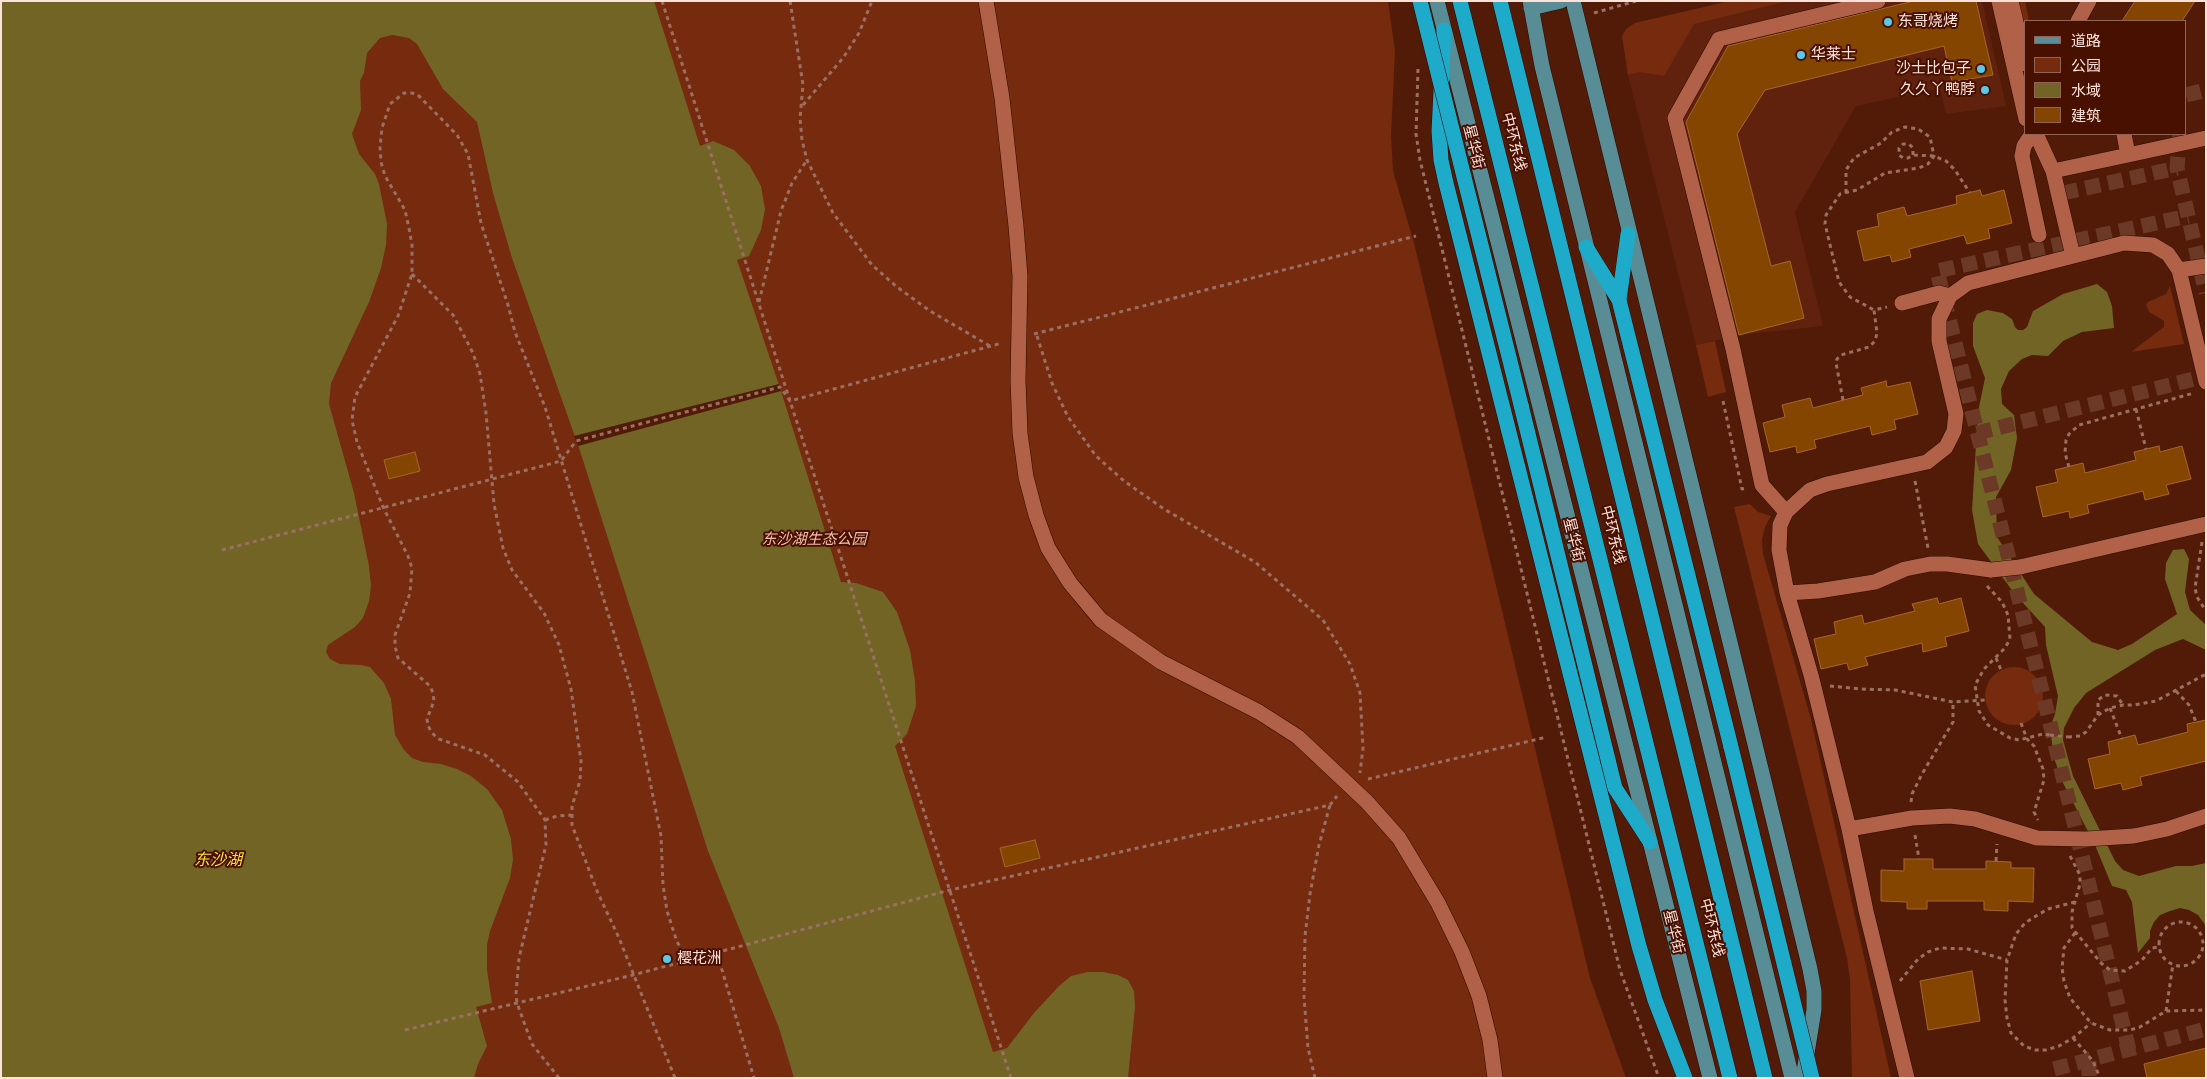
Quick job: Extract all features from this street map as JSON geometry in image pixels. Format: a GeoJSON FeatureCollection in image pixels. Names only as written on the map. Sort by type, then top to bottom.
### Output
{"type":"FeatureCollection","features":[{"type":"Feature","properties":{"kind":"highway"},"geometry":{"type":"LineString","coordinates":[[1420,1],[1615,788],[1650,842]]}},
{"type":"Feature","properties":{"kind":"highway","name":"中环东线"},"geometry":{"type":"LineString","coordinates":[[1460,1],[1730,1078]]}},
{"type":"Feature","properties":{"kind":"highway","name":"中环东线"},"geometry":{"type":"LineString","coordinates":[[1500,1],[1765,1078]]}},
{"type":"Feature","properties":{"kind":"highway"},"geometry":{"type":"LineString","coordinates":[[1444,30],[1439,97],[1440,160],[1655,1000],[1685,1078]]}},
{"type":"Feature","properties":{"kind":"highway"},"geometry":{"type":"LineString","coordinates":[[1619,300],[1628,234]]}},
{"type":"Feature","properties":{"kind":"highway"},"geometry":{"type":"LineString","coordinates":[[1586,248],[1619,300],[1812,1078]]}},
{"type":"Feature","properties":{"kind":"main road","name":"星华街"},"geometry":{"type":"LineString","coordinates":[[1437,1],[1710,1078]]}},
{"type":"Feature","properties":{"kind":"main road"},"geometry":{"type":"LineString","coordinates":[[1561,1],[1530,5],[1542,66],[1792,1078]]}},
{"type":"Feature","properties":{"kind":"main road"},"geometry":{"type":"LineString","coordinates":[[1572,1],[1810,969],[1814,991],[1814,1010],[1804,1078]]}},
{"type":"Feature","properties":{"kind":"street"},"geometry":{"type":"LineString","coordinates":[[986,1],[1002,98],[1020,276],[1018,339],[1020,433],[1026,477],[1036,515],[1048,548],[1070,583],[1101,620],[1161,662],[1259,712],[1298,737],[1366,802],[1399,838],[1438,903],[1462,952],[1479,996],[1490,1040],[1495,1078]]}},
{"type":"Feature","properties":{"kind":"street"},"geometry":{"type":"LineString","coordinates":[[1786,512],[1762,485],[1733,349],[1676,118],[1718,39],[1878,1]]}},
{"type":"Feature","properties":{"kind":"street"},"geometry":{"type":"LineString","coordinates":[[1999,1],[2024,110]]}},
{"type":"Feature","properties":{"kind":"street"},"geometry":{"type":"LineString","coordinates":[[2011,1],[2024,56]]}},
{"type":"Feature","properties":{"kind":"street"},"geometry":{"type":"LineString","coordinates":[[2079,20],[2089,1]]}},
{"type":"Feature","properties":{"kind":"street"},"geometry":{"type":"LineString","coordinates":[[2034,135],[2052,171],[2074,256]]}},
{"type":"Feature","properties":{"kind":"street"},"geometry":{"type":"LineString","coordinates":[[2034,135],[2029,148],[2030,167],[2042,234]]}},
{"type":"Feature","properties":{"kind":"street"},"geometry":{"type":"LineString","coordinates":[[2124,135],[2128,155]]}},
{"type":"Feature","properties":{"kind":"street"},"geometry":{"type":"LineString","coordinates":[[2052,171],[2206,138]]}},
{"type":"Feature","properties":{"kind":"street"},"geometry":{"type":"LineString","coordinates":[[1907,1078],[1811,675],[1787,592],[1779,550],[1778,536],[1780,526],[1786,512],[1810,490],[1827,484],[1927,462],[1946,446],[1954,432],[1956,414],[1938,330],[1939,319],[1950,296],[1968,283],[2124,243],[2153,245],[2168,254],[2179,270],[2203,361],[2203,387]]}},
{"type":"Feature","properties":{"kind":"street"},"geometry":{"type":"LineString","coordinates":[[2179,270],[2206,266]]}},
{"type":"Feature","properties":{"kind":"street"},"geometry":{"type":"LineString","coordinates":[[1902,303],[1939,293],[1950,296]]}},
{"type":"Feature","properties":{"kind":"street"},"geometry":{"type":"LineString","coordinates":[[1787,592],[1818,591],[1868,583],[1905,570],[1930,564],[1946,564],[1985,570],[2020,567],[2201,525]]}},
{"type":"Feature","properties":{"kind":"street"},"geometry":{"type":"LineString","coordinates":[[1849,829],[1912,818],[1950,816],[1975,819],[2037,838],[2055,840],[2086,839],[2134,836],[2167,829],[2206,816]]}},
{"type":"Feature","properties":{"kind":"path"},"geometry":{"type":"LineString","coordinates":[[662,1],[746,266],[1011,1078]]}},
{"type":"Feature","properties":{"kind":"path"},"geometry":{"type":"LineString","coordinates":[[790,1],[800,66],[802,105],[800,128],[807,160],[833,213],[872,264],[897,287],[930,311],[991,346]]}},
{"type":"Feature","properties":{"kind":"path"},"geometry":{"type":"LineString","coordinates":[[802,105],[843,58],[859,33],[872,1]]}},
{"type":"Feature","properties":{"kind":"path"},"geometry":{"type":"LineString","coordinates":[[1591,14],[1636,1]]}},
{"type":"Feature","properties":{"kind":"path"},"geometry":{"type":"LineString","coordinates":[[558,1078],[532,1044],[517,1003],[519,958],[546,845],[545,820],[518,782],[485,755],[439,739],[428,726],[427,719],[434,701],[433,693],[430,686],[398,658],[395,646],[395,635],[410,593],[412,568],[408,556],[383,507],[357,442],[352,420],[355,397],[398,316],[412,274],[410,228],[404,210],[385,176],[381,162],[380,147],[382,128],[390,104],[397,97],[412,92],[418,95],[457,135],[468,154],[481,223],[508,305],[514,332],[545,407],[632,692],[661,836],[663,885],[667,911],[677,942],[689,960]]}},
{"type":"Feature","properties":{"kind":"path"},"geometry":{"type":"LineString","coordinates":[[1846,193],[1846,170],[1854,158],[1881,143],[1892,132],[1905,127],[1918,129],[1930,137],[1934,156],[1928,164],[1919,168],[1885,173],[1857,190],[1846,193],[1840,194],[1830,207],[1825,224],[1839,282],[1850,297],[1874,310],[1902,303]]}},
{"type":"Feature","properties":{"kind":"path"},"geometry":{"type":"LineString","coordinates":[[1912,156],[1913,148],[1909,144],[1903,144],[1899,148],[1899,155],[1903,158],[1934,156],[1946,161],[1955,170],[1970,193]]}},
{"type":"Feature","properties":{"kind":"path"},"geometry":{"type":"LineString","coordinates":[[758,302],[781,211],[792,183],[807,160]]}},
{"type":"Feature","properties":{"kind":"path"},"geometry":{"type":"LineString","coordinates":[[790,401],[991,346],[1416,236]]}},
{"type":"Feature","properties":{"kind":"path"},"geometry":{"type":"LineString","coordinates":[[412,274],[453,315],[473,353],[480,374],[493,479],[494,504],[503,548],[512,570],[544,613],[559,645],[571,689],[581,761],[580,781],[571,815],[572,825],[596,891],[620,938],[675,1078]]}},
{"type":"Feature","properties":{"kind":"path"},"geometry":{"type":"LineString","coordinates":[[1843,400],[1836,363],[1837,359],[1841,355],[1869,347],[1875,341],[1877,332],[1874,310]]}},
{"type":"Feature","properties":{"kind":"path"},"geometry":{"type":"LineString","coordinates":[[1037,334],[1052,384],[1068,417],[1096,456],[1124,481],[1164,509],[1255,562],[1323,620],[1350,664],[1360,693],[1363,721],[1364,748],[1360,776],[1347,784],[1330,805],[1316,862],[1305,936],[1304,997],[1308,1048],[1315,1078]]}},
{"type":"Feature","properties":{"kind":"path"},"geometry":{"type":"LineString","coordinates":[[222,550],[562,461],[576,442],[780,387],[790,401]]}},
{"type":"Feature","properties":{"kind":"path"},"geometry":{"type":"LineString","coordinates":[[2069,466],[2065,447],[2073,428],[2203,387]]}},
{"type":"Feature","properties":{"kind":"path"},"geometry":{"type":"LineString","coordinates":[[2136,409],[2146,449]]}},
{"type":"Feature","properties":{"kind":"path"},"geometry":{"type":"LineString","coordinates":[[1914,472],[1930,564]]}},
{"type":"Feature","properties":{"kind":"path"},"geometry":{"type":"LineString","coordinates":[[2201,525],[2202,540],[2195,588],[2197,597],[2206,611]]}},
{"type":"Feature","properties":{"kind":"path"},"geometry":{"type":"LineString","coordinates":[[1985,570],[1988,587],[2002,602],[2008,615],[2011,629],[2010,639],[1996,658],[1984,669],[1975,685],[1976,702],[1982,718],[1998,733],[2019,740],[2043,734],[2068,737],[2080,736],[2086,732],[2098,715],[2110,708],[2156,702],[2206,674]]}},
{"type":"Feature","properties":{"kind":"path"},"geometry":{"type":"LineString","coordinates":[[1996,658],[2001,670]]}},
{"type":"Feature","properties":{"kind":"path"},"geometry":{"type":"LineString","coordinates":[[1823,685],[1895,690],[1953,702],[1986,700]]}},
{"type":"Feature","properties":{"kind":"path"},"geometry":{"type":"LineString","coordinates":[[2176,691],[2189,705],[2196,722]]}},
{"type":"Feature","properties":{"kind":"path"},"geometry":{"type":"LineString","coordinates":[[2098,715],[2097,703],[2100,697],[2105,694],[2117,696],[2123,705]]}},
{"type":"Feature","properties":{"kind":"path"},"geometry":{"type":"LineString","coordinates":[[1919,859],[1912,818],[1912,794],[1935,749],[1948,734],[1953,722],[1953,702]]}},
{"type":"Feature","properties":{"kind":"path"},"geometry":{"type":"LineString","coordinates":[[2110,708],[2122,738]]}},
{"type":"Feature","properties":{"kind":"path"},"geometry":{"type":"LineString","coordinates":[[2021,724],[2027,739],[2034,746],[2040,760],[2044,780],[2034,812],[2070,856],[2080,875],[2080,884],[2072,920],[2074,933],[2101,963],[2110,970],[2118,972],[2131,969],[2152,948],[2159,948]]}},
{"type":"Feature","properties":{"kind":"path"},"geometry":{"type":"LineString","coordinates":[[1347,784],[1547,736]]}},
{"type":"Feature","properties":{"kind":"path"},"geometry":{"type":"LineString","coordinates":[[405,1030],[633,975],[950,890],[1330,805]]}},
{"type":"Feature","properties":{"kind":"path"},"geometry":{"type":"LineString","coordinates":[[545,820],[557,816],[571,815]]}},
{"type":"Feature","properties":{"kind":"path"},"geometry":{"type":"LineString","coordinates":[[2075,902],[2048,910],[2025,923],[2016,934],[2007,960],[2006,1018],[2011,1033],[2024,1046],[2035,1050],[2046,1050],[2073,1038],[2091,1023]]}},
{"type":"Feature","properties":{"kind":"path"},"geometry":{"type":"LineString","coordinates":[[2187,923],[2198,930],[2203,944],[2200,955],[2195,961],[2185,965],[2173,964],[2162,955],[2159,948],[2162,933],[2172,924],[2187,923]]}},
{"type":"Feature","properties":{"kind":"path"},"geometry":{"type":"LineString","coordinates":[[2074,933],[2064,948],[2062,968],[2064,981],[2070,998],[2091,1023],[2110,1030],[2130,1030],[2140,1027],[2166,1011],[2206,1010]]}},
{"type":"Feature","properties":{"kind":"path"},"geometry":{"type":"LineString","coordinates":[[1896,984],[1904,979],[1918,959],[1928,952],[1940,948],[1968,949],[2007,960]]}},
{"type":"Feature","properties":{"kind":"path"},"geometry":{"type":"LineString","coordinates":[[717,953],[754,1078]]}},
{"type":"Feature","properties":{"kind":"path"},"geometry":{"type":"LineString","coordinates":[[2166,1011],[2173,964]]}},
{"type":"Feature","properties":{"kind":"path"},"geometry":{"type":"LineString","coordinates":[[2073,1038],[2093,1062],[2100,1078]]}},
{"type":"Feature","properties":{"kind":"shaded area"},"geometry":{"type":"Polygon","coordinates":[[[1730,1],[1982,1],[2006,106],[1946,114],[1940,88],[1856,106],[1795,212],[1823,326],[1739,335],[1696,345],[1628,75],[1622,36],[1626,29],[1635,23],[1730,1]]]}},
{"type":"Feature","properties":{"kind":"green space","name":"东沙湖生态公园"},"geometry":{"type":"Polygon","coordinates":[[[1,1],[1388,1],[1395,51],[1391,135],[1393,171],[1414,243],[1590,978],[1626,1078],[1,1078],[1,1]]]}},
{"type":"Feature","properties":{"kind":"green space"},"geometry":{"type":"Polygon","coordinates":[[[1730,1],[1788,1],[1694,24],[1664,76],[1640,72],[1628,75],[1622,36],[1626,29],[1635,23],[1730,1]]]}},
{"type":"Feature","properties":{"kind":"green space"},"geometry":{"type":"Polygon","coordinates":[[[2018,1],[2025,1],[2029,20],[2024,20],[2024,29],[2018,1]]]}},
{"type":"Feature","properties":{"kind":"green space"},"geometry":{"type":"Polygon","coordinates":[[[2170,286],[2184,344],[2131,352],[2164,327],[2164,321],[2149,312],[2146,305],[2148,302],[2166,294],[2170,286]]]}},
{"type":"Feature","properties":{"kind":"green space"},"geometry":{"type":"Polygon","coordinates":[[[1715,341],[1726,392],[1708,397],[1696,345],[1715,341]]]}},
{"type":"Feature","properties":{"kind":"green space"},"geometry":{"type":"Polygon","coordinates":[[[1750,504],[1758,512],[1771,516],[1765,527],[1762,540],[1763,554],[1811,719],[1891,1078],[1852,1078],[1850,980],[1847,958],[1734,507],[1750,504]]]}},
{"type":"Feature","properties":{"kind":"green space"},"geometry":{"type":"Polygon","coordinates":[[[2014,667],[2030,672],[2038,680],[2043,696],[2038,712],[2030,720],[2014,725],[1998,720],[1990,712],[1985,696],[1990,680],[1998,672],[2014,667]]]}},
{"type":"Feature","properties":{"kind":"water","name":"东沙湖"},"geometry":{"type":"Polygon","coordinates":[[[1,1],[654,1],[700,146],[713,141],[734,150],[750,166],[761,186],[765,209],[761,230],[749,256],[737,260],[781,391],[841,582],[856,583],[883,592],[897,612],[910,650],[915,681],[916,706],[907,734],[895,746],[993,1052],[1007,1048],[1034,1013],[1071,976],[1088,972],[1103,972],[1118,975],[1128,980],[1134,991],[1135,1007],[1128,1078],[794,1078],[779,1028],[708,851],[580,451],[512,258],[493,193],[477,122],[443,89],[417,44],[409,38],[392,35],[380,38],[367,53],[364,73],[360,81],[361,110],[352,134],[359,154],[375,174],[379,184],[387,224],[386,245],[381,268],[369,302],[331,383],[329,404],[354,493],[369,566],[371,586],[369,601],[363,618],[355,627],[328,645],[326,652],[330,659],[340,664],[370,667],[384,683],[391,699],[395,735],[404,750],[412,758],[423,762],[441,764],[471,776],[487,789],[502,810],[511,839],[513,860],[510,878],[490,931],[487,945],[487,970],[492,1003],[476,1007],[487,1046],[478,1064],[474,1078],[1,1078],[1,1]]]}},
{"type":"Feature","properties":{"kind":"water"},"geometry":{"type":"Polygon","coordinates":[[[2097,284],[2107,292],[2112,306],[2114,328],[2082,332],[2063,341],[2048,356],[2032,355],[2022,359],[2009,371],[2001,389],[2002,404],[2014,415],[2017,438],[2011,470],[1996,497],[1997,537],[2034,594],[2092,642],[2118,650],[2132,644],[2177,614],[2165,579],[2166,563],[2173,550],[2184,549],[2189,559],[2185,592],[2190,610],[2206,625],[2206,650],[2183,639],[2155,650],[2086,693],[2074,708],[2064,728],[2063,740],[2073,776],[2115,861],[2123,870],[2139,876],[2176,866],[2192,866],[2206,863],[2206,926],[2198,915],[2189,910],[2180,908],[2170,911],[2160,915],[2154,922],[2150,931],[2150,938],[2138,953],[2132,902],[2126,890],[2112,886],[2095,845],[2063,783],[2054,758],[2050,728],[2058,696],[2046,645],[2045,627],[2014,593],[1978,544],[1972,510],[1978,412],[1985,378],[1973,346],[1973,323],[1977,314],[1987,310],[2003,313],[2012,319],[2018,330],[2023,330],[2027,327],[2033,311],[2063,294],[2097,284]]]}},
{"type":"Feature","properties":{"kind":"pier"},"geometry":{"type":"Polygon","coordinates":[[[779,384],[781,391],[578,446],[574,436],[779,384]]]}},
{"type":"Feature","properties":{"kind":"building"},"geometry":{"type":"Polygon","coordinates":[[[1914,1],[1976,1],[1993,75],[1952,82],[1944,46],[1765,90],[1737,134],[1771,266],[1790,261],[1804,318],[1739,335],[1686,122],[1728,46],[1914,1]]]}},
{"type":"Feature","properties":{"kind":"building"},"geometry":{"type":"Polygon","coordinates":[[[2135,1],[2195,1],[2183,20],[2123,20],[2135,1]]]}},
{"type":"Feature","properties":{"kind":"building"},"geometry":{"type":"Polygon","coordinates":[[[1980,190],[1982,196],[2004,190],[2012,223],[1988,229],[1990,238],[1967,244],[1964,235],[1909,249],[1911,257],[1892,262],[1890,255],[1864,261],[1857,231],[1879,226],[1877,214],[1904,207],[1907,216],[1957,204],[1956,196],[1980,190]]]}},
{"type":"Feature","properties":{"kind":"building"},"geometry":{"type":"Polygon","coordinates":[[[1886,381],[1887,387],[1910,382],[1918,414],[1894,420],[1896,429],[1872,435],[1870,426],[1814,440],[1816,448],[1797,453],[1796,446],[1770,452],[1763,423],[1785,417],[1782,405],[1810,398],[1813,408],[1863,395],[1861,388],[1886,381]]]}},
{"type":"Feature","properties":{"kind":"building"},"geometry":{"type":"Polygon","coordinates":[[[2159,446],[2160,452],[2182,446],[2191,479],[2166,485],[2169,494],[2145,500],[2143,491],[2087,505],[2089,513],[2070,518],[2069,511],[2043,517],[2036,487],[2058,482],[2055,470],[2083,463],[2085,473],[2136,460],[2134,452],[2159,446]]]}},
{"type":"Feature","properties":{"kind":"building"},"geometry":{"type":"Polygon","coordinates":[[[415,452],[420,471],[389,479],[384,460],[415,452]]]}},
{"type":"Feature","properties":{"kind":"building"},"geometry":{"type":"Polygon","coordinates":[[[1937,598],[1939,604],[1961,598],[1969,631],[1945,637],[1947,646],[1923,652],[1922,643],[1865,657],[1868,665],[1849,670],[1847,663],[1821,669],[1814,639],[1836,634],[1834,622],[1862,615],[1864,624],[1915,611],[1912,604],[1937,598]]]}},
{"type":"Feature","properties":{"kind":"building"},"geometry":{"type":"Polygon","coordinates":[[[2206,720],[2206,761],[2140,777],[2142,785],[2123,790],[2121,783],[2095,789],[2088,759],[2110,754],[2108,742],[2135,735],[2138,745],[2188,732],[2187,724],[2206,720]]]}},
{"type":"Feature","properties":{"kind":"building"},"geometry":{"type":"Polygon","coordinates":[[[1035,840],[1040,858],[1005,867],[1000,848],[1035,840]]]}},
{"type":"Feature","properties":{"kind":"building"},"geometry":{"type":"Polygon","coordinates":[[[1904,859],[1933,859],[1933,869],[1986,869],[1986,861],[2011,862],[2011,868],[2034,868],[2033,902],[2008,901],[2008,911],[1984,910],[1984,901],[1927,901],[1927,909],[1907,909],[1907,902],[1881,901],[1881,870],[1904,871],[1904,859]]]}},
{"type":"Feature","properties":{"kind":"building"},"geometry":{"type":"Polygon","coordinates":[[[1972,971],[1980,1021],[1928,1030],[1920,981],[1972,971]]]}},
{"type":"Feature","properties":{"kind":"building"},"geometry":{"type":"Polygon","coordinates":[[[2206,1048],[2206,1078],[2147,1078],[2144,1064],[2206,1048]]]}},
{"type":"Feature","properties":{"kind":"tunnel"},"geometry":{"type":"LineString","coordinates":[[2187,95],[2206,90]]}},
{"type":"Feature","properties":{"kind":"tunnel"},"geometry":{"type":"LineString","coordinates":[[2180,135],[2177,168],[2206,293]]}},
{"type":"Feature","properties":{"kind":"tunnel"},"geometry":{"type":"LineString","coordinates":[[2063,193],[2177,168]]}},
{"type":"Feature","properties":{"kind":"tunnel"},"geometry":{"type":"LineString","coordinates":[[2129,1050],[2048,715],[1937,271],[2188,216]]}},
{"type":"Feature","properties":{"kind":"tunnel"},"geometry":{"type":"LineString","coordinates":[[1977,433],[2206,376]]}},
{"type":"Feature","properties":{"kind":"tunnel"},"geometry":{"type":"LineString","coordinates":[[2054,1069],[2206,1029]]}},
{"type":"Feature","properties":{"kind":"tunnel"},"geometry":{"type":"LineString","coordinates":[[2089,1061],[2089,1078]]}},
{"type":"Feature","properties":{"kind":"place","name":"东哥烧烤"},"geometry":{"type":"Point","coordinates":[1888,22]}},
{"type":"Feature","properties":{"kind":"place","name":"华莱士"},"geometry":{"type":"Point","coordinates":[1801,55]}},
{"type":"Feature","properties":{"kind":"place","name":"沙士比包子"},"geometry":{"type":"Point","coordinates":[1981,69]}},
{"type":"Feature","properties":{"kind":"place","name":"久久丫鸭脖"},"geometry":{"type":"Point","coordinates":[1985,90]}},
{"type":"Feature","properties":{"kind":"place","name":"樱花洲"},"geometry":{"type":"Point","coordinates":[667,959]}}]}
